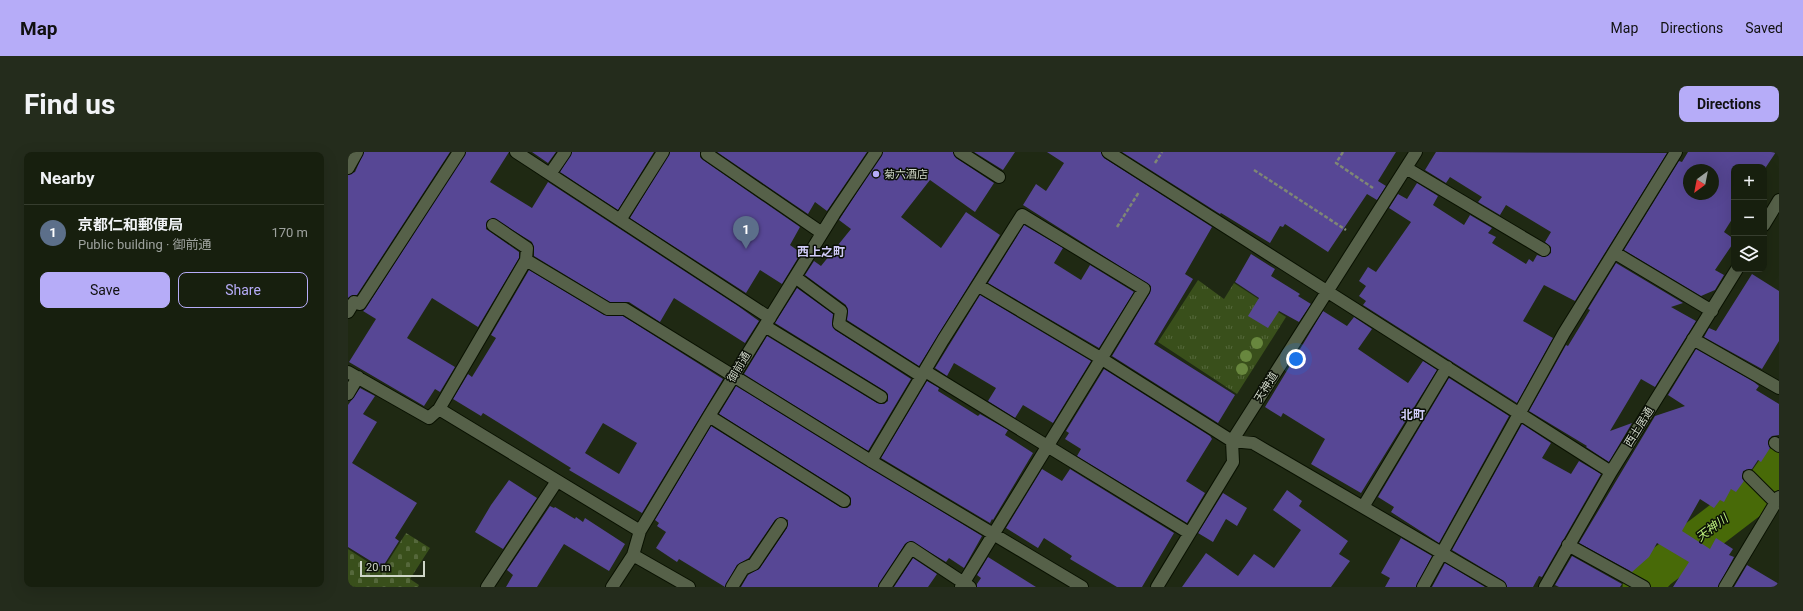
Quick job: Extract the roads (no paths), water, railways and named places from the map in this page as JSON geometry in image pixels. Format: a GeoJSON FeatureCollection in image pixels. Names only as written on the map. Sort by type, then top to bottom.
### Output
{"type":"FeatureCollection","features":[{"type":"Feature","properties":{"kind":"street"},"geometry":{"type":"LineString","coordinates":[[348,168],[357,152]]}},
{"type":"Feature","properties":{"kind":"street"},"geometry":{"type":"LineString","coordinates":[[348,312],[354,302],[360,304],[460,152]]}},
{"type":"Feature","properties":{"kind":"street"},"geometry":{"type":"LineString","coordinates":[[516,152],[620,220],[767,322],[881,397]]}},
{"type":"Feature","properties":{"kind":"street"},"geometry":{"type":"LineString","coordinates":[[550,174],[565,152]]}},
{"type":"Feature","properties":{"kind":"street"},"geometry":{"type":"LineString","coordinates":[[620,220],[663,152]]}},
{"type":"Feature","properties":{"kind":"street","name":"御前通"},"geometry":{"type":"LineString","coordinates":[[612,587],[633,554],[640,531],[709,416],[822,234],[876,152]]}},
{"type":"Feature","properties":{"kind":"street"},"geometry":{"type":"LineString","coordinates":[[960,152],[999,177]]}},
{"type":"Feature","properties":{"kind":"street"},"geometry":{"type":"LineString","coordinates":[[1108,152],[1328,290],[1611,472]]}},
{"type":"Feature","properties":{"kind":"street","name":"天神道"},"geometry":{"type":"LineString","coordinates":[[1232,442],[1416,152]]}},
{"type":"Feature","properties":{"kind":"street"},"geometry":{"type":"LineString","coordinates":[[1423,587],[1564,333],[1615,253],[1676,152]]}},
{"type":"Feature","properties":{"kind":"street"},"geometry":{"type":"LineString","coordinates":[[707,154],[822,234]]}},
{"type":"Feature","properties":{"kind":"street"},"geometry":{"type":"LineString","coordinates":[[1406,168],[1544,250]]}},
{"type":"Feature","properties":{"kind":"street"},"geometry":{"type":"LineString","coordinates":[[1767,220],[1779,200]]}},
{"type":"Feature","properties":{"kind":"street"},"geometry":{"type":"LineString","coordinates":[[871,461],[1022,215],[1144,289],[1047,446],[965,586],[911,548],[885,587]]}},
{"type":"Feature","properties":{"kind":"street"},"geometry":{"type":"LineString","coordinates":[[348,394],[353,374],[429,418],[439,409],[526,260],[527,248],[493,225]]}},
{"type":"Feature","properties":{"kind":"street"},"geometry":{"type":"LineString","coordinates":[[1615,253],[1712,310]]}},
{"type":"Feature","properties":{"kind":"street"},"geometry":{"type":"LineString","coordinates":[[526,260],[608,309],[625,309],[871,461],[1082,587]]}},
{"type":"Feature","properties":{"kind":"street","name":"西土居通"},"geometry":{"type":"LineString","coordinates":[[1545,587],[1611,472],[1735,272]]}},
{"type":"Feature","properties":{"kind":"street"},"geometry":{"type":"LineString","coordinates":[[795,277],[842,311],[838,324],[1047,446],[1189,533]]}},
{"type":"Feature","properties":{"kind":"street"},"geometry":{"type":"LineString","coordinates":[[979,286],[1102,359],[1232,442],[1253,443],[1500,587]]}},
{"type":"Feature","properties":{"kind":"street"},"geometry":{"type":"LineString","coordinates":[[1693,339],[1779,388]]}},
{"type":"Feature","properties":{"kind":"street"},"geometry":{"type":"LineString","coordinates":[[1363,507],[1447,367]]}},
{"type":"Feature","properties":{"kind":"street"},"geometry":{"type":"LineString","coordinates":[[439,409],[640,531]]}},
{"type":"Feature","properties":{"kind":"street"},"geometry":{"type":"LineString","coordinates":[[709,416],[844,501]]}},
{"type":"Feature","properties":{"kind":"street"},"geometry":{"type":"LineString","coordinates":[[1157,587],[1233,462],[1232,442]]}},
{"type":"Feature","properties":{"kind":"street"},"geometry":{"type":"LineString","coordinates":[[1725,587],[1774,498],[1749,476]]}},
{"type":"Feature","properties":{"kind":"street"},"geometry":{"type":"LineString","coordinates":[[487,587],[557,481]]}},
{"type":"Feature","properties":{"kind":"street"},"geometry":{"type":"LineString","coordinates":[[732,587],[743,569],[754,564],[781,524]]}},
{"type":"Feature","properties":{"kind":"street"},"geometry":{"type":"LineString","coordinates":[[1568,545],[1644,587]]}},
{"type":"Feature","properties":{"kind":"street"},"geometry":{"type":"LineString","coordinates":[[633,554],[689,587]]}},
{"type":"Feature","properties":{"kind":"waterway","name":"天神川"},"geometry":{"type":"LineString","coordinates":[[1642,587],[1657,570],[1763,489],[1779,466]]}},
{"type":"Feature","properties":{"kind":"place","name":"菊六酒店"},"geometry":{"type":"Point","coordinates":[876,174]}},
{"type":"Feature","properties":{"kind":"place","name":"京都仁和郵便局"},"geometry":{"type":"Point","coordinates":[746,249]}},
{"type":"Feature","properties":{"kind":"district","name":"西上之町"},"geometry":{"type":"Point","coordinates":[821,252]}},
{"type":"Feature","properties":{"kind":"district","name":"北町"},"geometry":{"type":"Point","coordinates":[1413,415]}}]}
